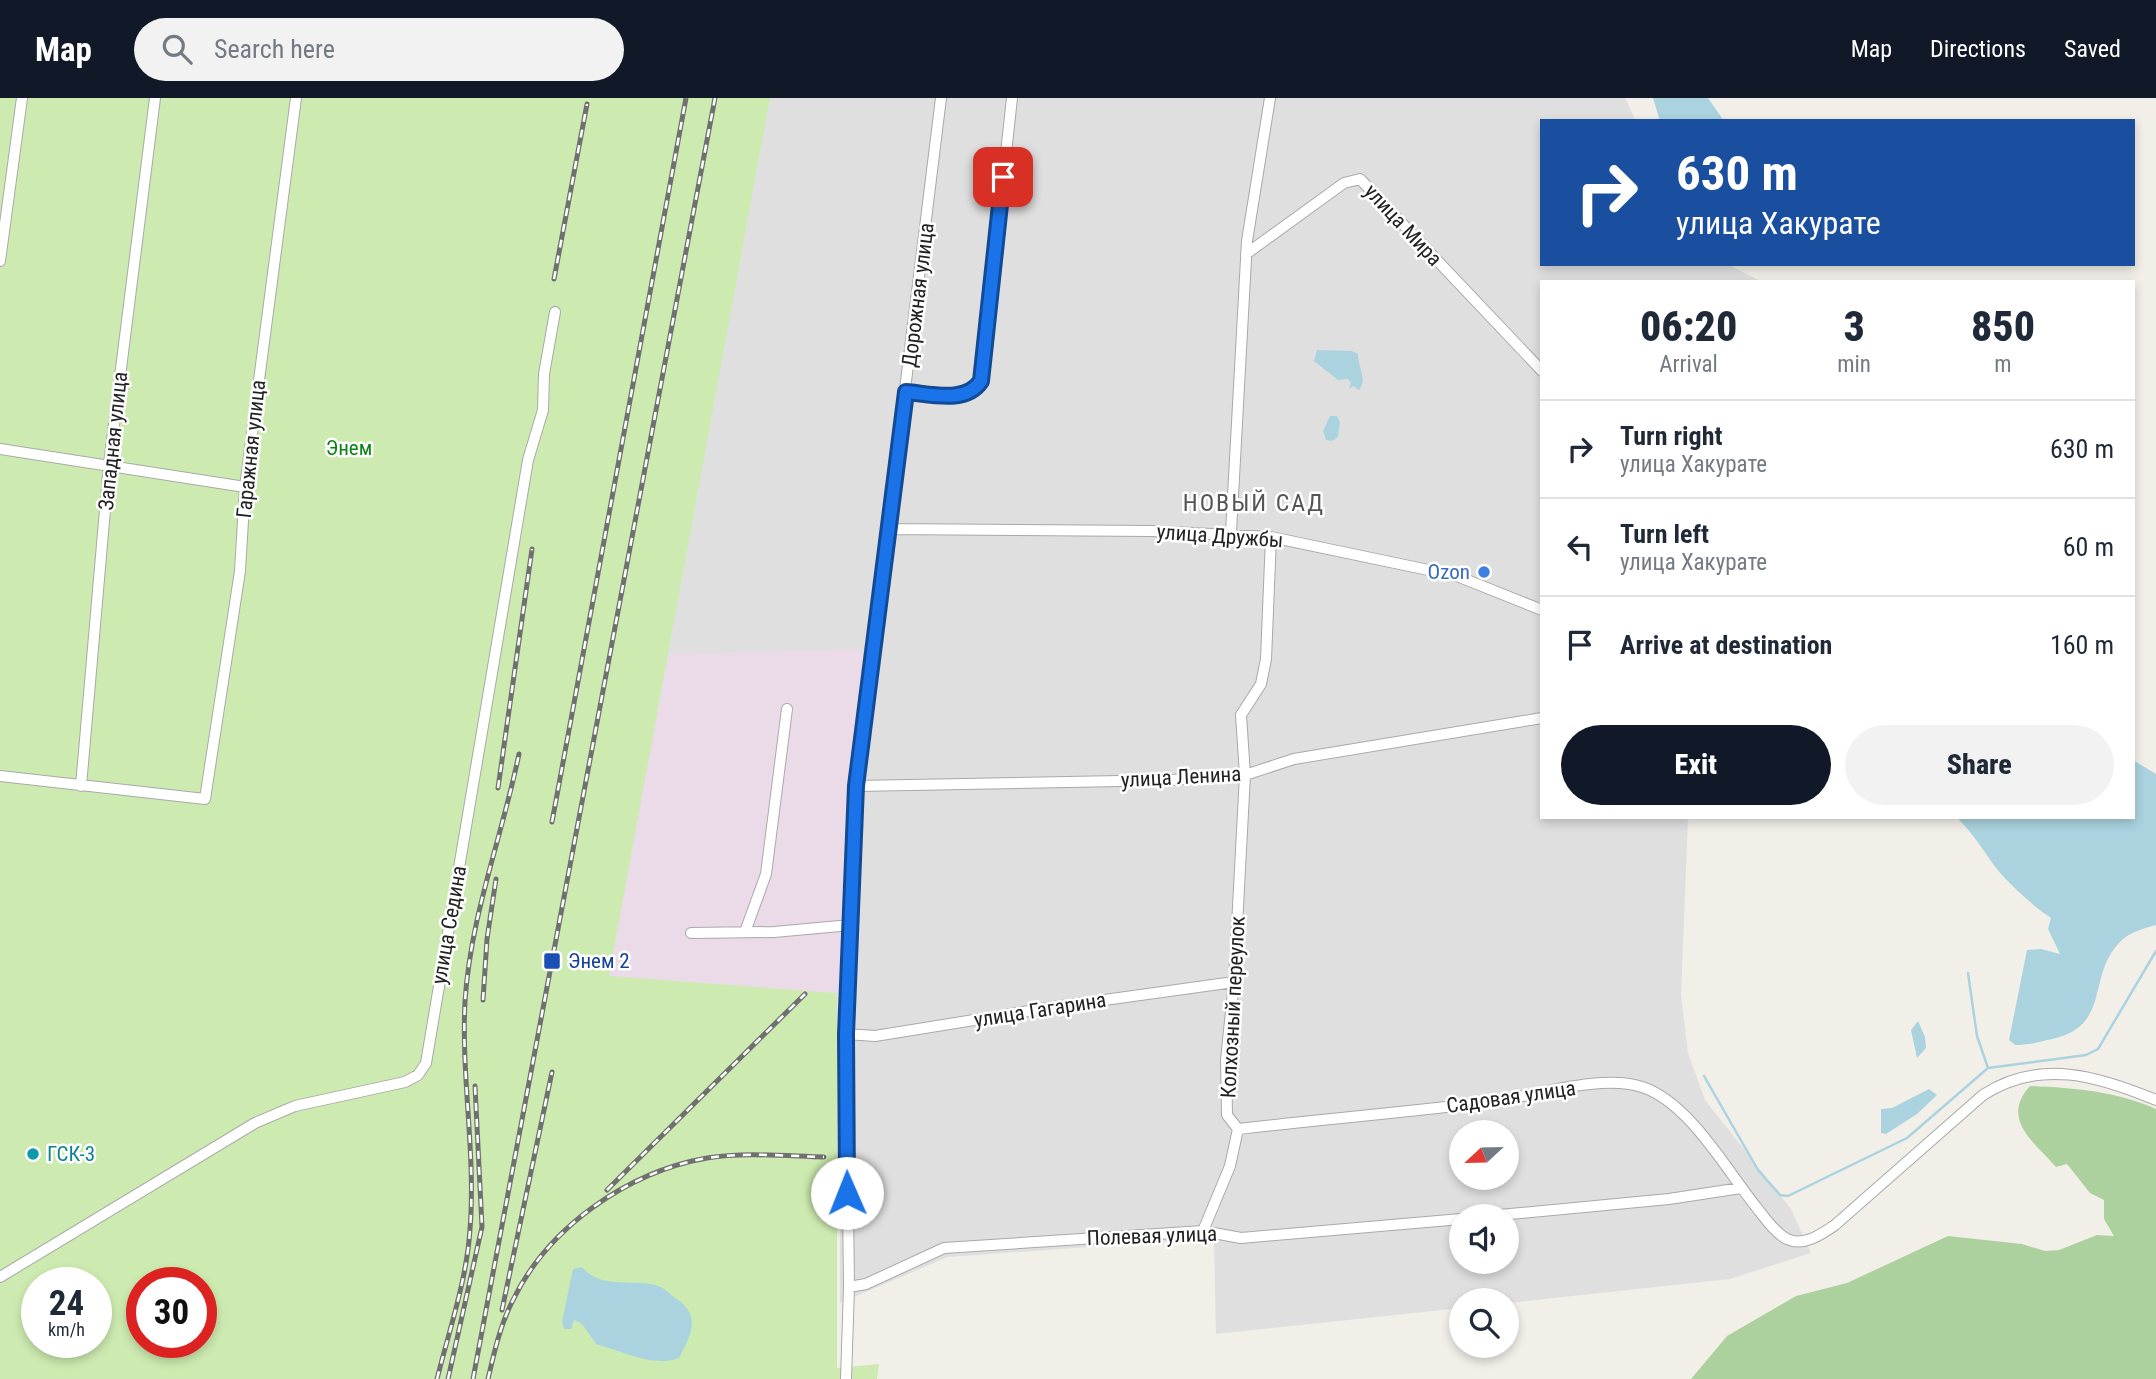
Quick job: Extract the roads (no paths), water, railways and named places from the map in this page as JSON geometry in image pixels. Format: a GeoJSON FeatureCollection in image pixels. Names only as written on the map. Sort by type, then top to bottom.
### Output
{"type":"FeatureCollection","features":[{"type":"Feature","properties":{"kind":"street"},"geometry":{"type":"LineString","coordinates":[[0,261],[22,98]]}},
{"type":"Feature","properties":{"kind":"street","name":"Западная улица"},"geometry":{"type":"LineString","coordinates":[[81,786],[109,464],[155,98]]}},
{"type":"Feature","properties":{"kind":"street","name":"Гаражная улица"},"geometry":{"type":"LineString","coordinates":[[81,786],[205,799],[240,571],[244,487],[296,98]]}},
{"type":"Feature","properties":{"kind":"street","name":"Дорожная улица"},"geometry":{"type":"LineString","coordinates":[[846,1379],[849,1287],[846,1034],[856,786],[942,98]]}},
{"type":"Feature","properties":{"kind":"street"},"geometry":{"type":"LineString","coordinates":[[906,392],[961,396],[974,392],[981,381],[1012,98]]}},
{"type":"Feature","properties":{"kind":"street"},"geometry":{"type":"LineString","coordinates":[[1231,533],[1246,254],[1270,98]]}},
{"type":"Feature","properties":{"kind":"street","name":"улица Мира"},"geometry":{"type":"LineString","coordinates":[[1246,254],[1344,183],[1360,179],[1540,369]]}},
{"type":"Feature","properties":{"kind":"street","name":"улица Седина"},"geometry":{"type":"LineString","coordinates":[[0,1277],[255,1123],[295,1106],[405,1082],[418,1075],[426,1063],[528,460],[543,410],[544,374],[555,312]]}},
{"type":"Feature","properties":{"kind":"street"},"geometry":{"type":"LineString","coordinates":[[0,449],[244,487]]}},
{"type":"Feature","properties":{"kind":"street","name":"улица Дружбы"},"geometry":{"type":"LineString","coordinates":[[887,529],[1231,533],[1271,537],[1457,576],[1540,609]]}},
{"type":"Feature","properties":{"kind":"street"},"geometry":{"type":"LineString","coordinates":[[1245,775],[1241,715],[1261,684],[1266,659],[1271,537]]}},
{"type":"Feature","properties":{"kind":"street"},"geometry":{"type":"LineString","coordinates":[[745,932],[766,874],[787,709]]}},
{"type":"Feature","properties":{"kind":"street","name":"улица Ленина"},"geometry":{"type":"LineString","coordinates":[[856,786],[1171,780],[1245,775],[1294,758],[1540,718]]}},
{"type":"Feature","properties":{"kind":"street","name":"Колхозный переулок"},"geometry":{"type":"LineString","coordinates":[[1203,1231],[1230,1166],[1238,1129],[1227,1115],[1226,1060],[1234,982],[1245,775]]}},
{"type":"Feature","properties":{"kind":"street"},"geometry":{"type":"LineString","coordinates":[[0,776],[81,786]]}},
{"type":"Feature","properties":{"kind":"street"},"geometry":{"type":"LineString","coordinates":[[691,933],[851,925]]}},
{"type":"Feature","properties":{"kind":"street","name":"улица Гагарина"},"geometry":{"type":"LineString","coordinates":[[846,1034],[875,1036],[1234,982]]}},
{"type":"Feature","properties":{"kind":"street","name":"Садовая улица"},"geometry":{"type":"LineString","coordinates":[[1238,1129],[1497,1101],[1610,1083],[1642,1087],[1668,1100],[1702,1135],[1741,1188],[1787,1239],[1802,1241],[1817,1237],[1835,1224],[1983,1095],[2002,1082],[2025,1075],[2087,1075],[2156,1100]]}},
{"type":"Feature","properties":{"kind":"street"},"geometry":{"type":"LineString","coordinates":[[1519,1213],[1670,1199],[1741,1188]]}},
{"type":"Feature","properties":{"kind":"street","name":"Полевая улица"},"geometry":{"type":"LineString","coordinates":[[849,1287],[866,1284],[944,1248],[1203,1231],[1241,1238],[1449,1220]]}},
{"type":"Feature","properties":{"kind":"water"},"geometry":{"type":"Polygon","coordinates":[[[1653,98],[1708,98],[1723,119],[1659,119],[1653,98]]]}},
{"type":"Feature","properties":{"kind":"water"},"geometry":{"type":"Polygon","coordinates":[[[1317,350],[1352,351],[1358,354],[1363,377],[1359,390],[1353,386],[1349,389],[1351,382],[1348,379],[1338,380],[1314,361],[1317,350]]]}},
{"type":"Feature","properties":{"kind":"water"},"geometry":{"type":"Polygon","coordinates":[[[1330,416],[1337,416],[1340,422],[1338,437],[1332,441],[1326,440],[1323,431],[1330,416]]]}},
{"type":"Feature","properties":{"kind":"water"},"geometry":{"type":"Polygon","coordinates":[[[2135,761],[2156,774],[2156,925],[2122,940],[2104,969],[2091,1012],[2082,1024],[2068,1034],[2035,1043],[2015,1045],[2009,1040],[2027,950],[2041,949],[2060,954],[2048,929],[2051,918],[2025,898],[2001,874],[1958,819],[2135,819],[2135,761]]]}},
{"type":"Feature","properties":{"kind":"water"},"geometry":{"type":"Polygon","coordinates":[[[1918,1021],[1925,1037],[1926,1048],[1917,1058],[1911,1030],[1918,1021]]]}},
{"type":"Feature","properties":{"kind":"water"},"geometry":{"type":"Polygon","coordinates":[[[1929,1089],[1937,1095],[1917,1114],[1886,1134],[1881,1133],[1881,1109],[1892,1108],[1929,1089]]]}},
{"type":"Feature","properties":{"kind":"water"},"geometry":{"type":"Polygon","coordinates":[[[582,1267],[599,1279],[661,1287],[683,1304],[692,1325],[679,1358],[669,1361],[648,1360],[596,1344],[582,1324],[574,1320],[571,1329],[564,1329],[562,1322],[573,1269],[582,1267]]]}},
{"type":"Feature","properties":{"kind":"waterway"},"geometry":{"type":"LineString","coordinates":[[1988,1068],[2086,1055],[2098,1049],[2156,951]]}},
{"type":"Feature","properties":{"kind":"waterway"},"geometry":{"type":"LineString","coordinates":[[1704,1076],[1758,1170],[1780,1195],[1788,1196],[1907,1138],[1988,1068],[1977,1036],[1968,973]]}},
{"type":"Feature","properties":{"kind":"railway"},"geometry":{"type":"LineString","coordinates":[[552,822],[686,98]]}},
{"type":"Feature","properties":{"kind":"railway"},"geometry":{"type":"LineString","coordinates":[[473,1379],[715,98]]}},
{"type":"Feature","properties":{"kind":"railway"},"geometry":{"type":"LineString","coordinates":[[554,279],[587,104]]}},
{"type":"Feature","properties":{"kind":"railway"},"geometry":{"type":"LineString","coordinates":[[498,788],[532,549]]}},
{"type":"Feature","properties":{"kind":"railway"},"geometry":{"type":"LineString","coordinates":[[437,1379],[461,1286],[470,1229],[471,1172],[464,1030],[468,970],[480,908],[519,754]]}},
{"type":"Feature","properties":{"kind":"railway"},"geometry":{"type":"LineString","coordinates":[[483,1000],[487,939],[496,879]]}},
{"type":"Feature","properties":{"kind":"railway"},"geometry":{"type":"LineString","coordinates":[[607,1190],[805,994]]}},
{"type":"Feature","properties":{"kind":"railway"},"geometry":{"type":"LineString","coordinates":[[502,1310],[552,1072]]}},
{"type":"Feature","properties":{"kind":"railway"},"geometry":{"type":"LineString","coordinates":[[448,1379],[482,1227],[475,1086]]}},
{"type":"Feature","properties":{"kind":"railway"},"geometry":{"type":"LineString","coordinates":[[488,1379],[504,1320],[527,1275],[546,1250],[593,1207],[648,1176],[707,1158],[751,1155],[824,1157]]}},
{"type":"Feature","properties":{"kind":"place","name":"Ozon"},"geometry":{"type":"Point","coordinates":[1484,572]}},
{"type":"Feature","properties":{"kind":"place","name":"Энем 2"},"geometry":{"type":"Point","coordinates":[552,961]}},
{"type":"Feature","properties":{"kind":"place","name":"ГСК-3"},"geometry":{"type":"Point","coordinates":[33,1154]}},
{"type":"Feature","properties":{"kind":"district","name":"НОВЫЙ САД"},"geometry":{"type":"Point","coordinates":[1254,503]}},
{"type":"Feature","properties":{"kind":"park label","name":"Энем"},"geometry":{"type":"Point","coordinates":[349,448]}}]}
